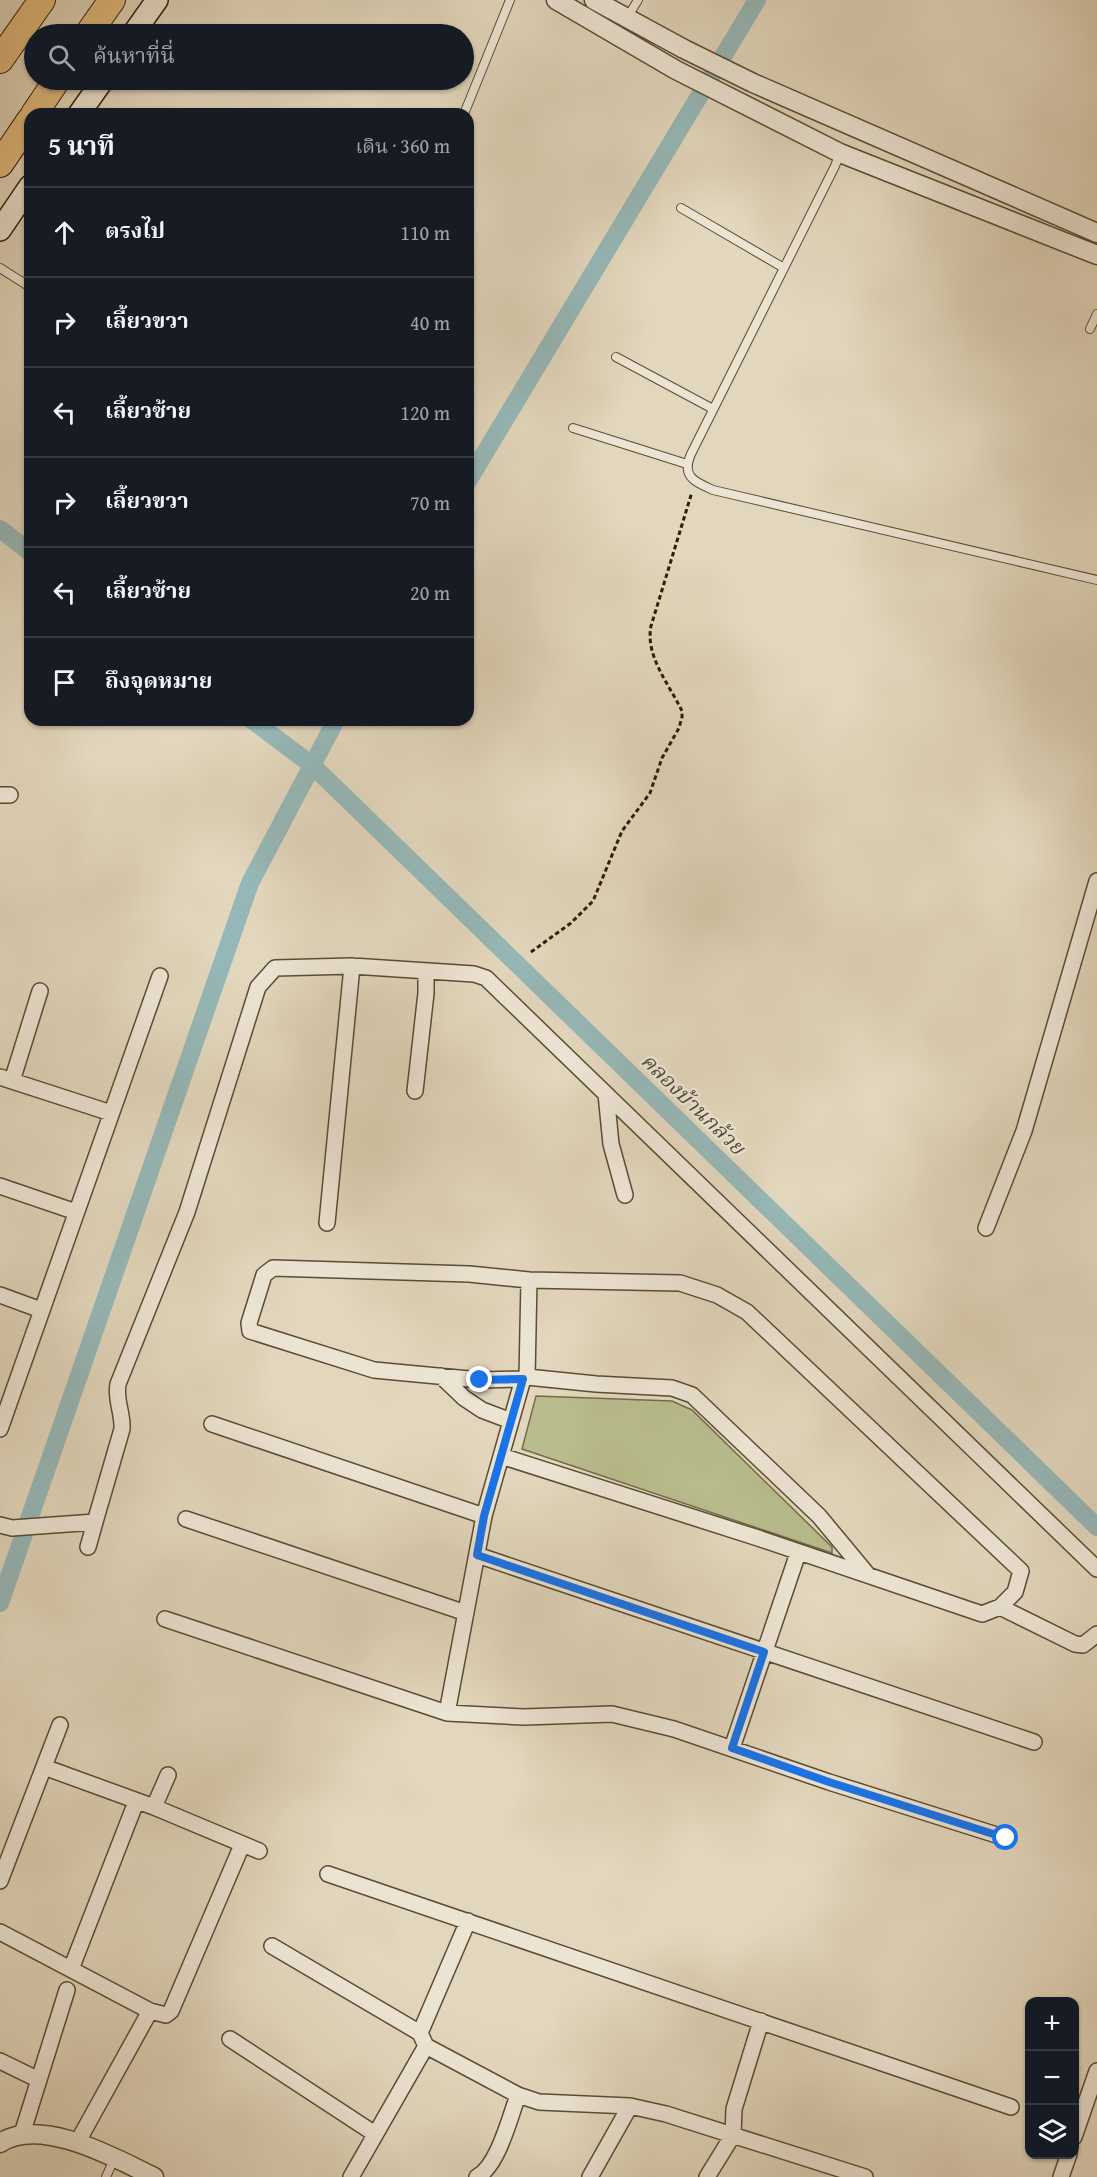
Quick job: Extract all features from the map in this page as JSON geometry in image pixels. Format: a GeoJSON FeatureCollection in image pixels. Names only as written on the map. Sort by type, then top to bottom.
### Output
{"type":"FeatureCollection","features":[{"type":"Feature","properties":{"kind":"highway"},"geometry":{"type":"LineString","coordinates":[[25,24],[42,0]]}},
{"type":"Feature","properties":{"kind":"highway"},"geometry":{"type":"LineString","coordinates":[[95,24],[112,0]]}},
{"type":"Feature","properties":{"kind":"highway"},"geometry":{"type":"LineString","coordinates":[[0,60],[24,26]]}},
{"type":"Feature","properties":{"kind":"highway"},"geometry":{"type":"LineString","coordinates":[[38,108],[50,90]]}},
{"type":"Feature","properties":{"kind":"highway"},"geometry":{"type":"LineString","coordinates":[[0,164],[24,129]]}},
{"type":"Feature","properties":{"kind":"main road"},"geometry":{"type":"LineString","coordinates":[[141,24],[157,0]]}},
{"type":"Feature","properties":{"kind":"main road"},"geometry":{"type":"LineString","coordinates":[[83,108],[96,90]]}},
{"type":"Feature","properties":{"kind":"main road"},"geometry":{"type":"LineString","coordinates":[[0,231],[24,195]]}},
{"type":"Feature","properties":{"kind":"street"},"geometry":{"type":"LineString","coordinates":[[556,0],[676,70],[840,153],[1097,255]]}},
{"type":"Feature","properties":{"kind":"street"},"geometry":{"type":"LineString","coordinates":[[594,0],[753,83],[1097,233]]}},
{"type":"Feature","properties":{"kind":"street"},"geometry":{"type":"LineString","coordinates":[[986,1227],[1024,1131],[1097,881]]}},
{"type":"Feature","properties":{"kind":"street"},"geometry":{"type":"LineString","coordinates":[[327,1223],[352,966]]}},
{"type":"Feature","properties":{"kind":"street"},"geometry":{"type":"LineString","coordinates":[[87,1547],[122,1429],[123,1417],[117,1397],[118,1384],[187,1212],[258,987],[275,968],[352,966],[474,974],[486,978],[1097,1569]]}},
{"type":"Feature","properties":{"kind":"street"},"geometry":{"type":"LineString","coordinates":[[415,1091],[426,993],[426,971]]}},
{"type":"Feature","properties":{"kind":"street"},"geometry":{"type":"LineString","coordinates":[[1,1421],[160,976]]}},
{"type":"Feature","properties":{"kind":"street"},"geometry":{"type":"LineString","coordinates":[[40,991],[6,1079],[111,1113]]}},
{"type":"Feature","properties":{"kind":"street"},"geometry":{"type":"LineString","coordinates":[[606,1094],[611,1144],[625,1194]]}},
{"type":"Feature","properties":{"kind":"street"},"geometry":{"type":"LineString","coordinates":[[0,1186],[76,1212]]}},
{"type":"Feature","properties":{"kind":"street"},"geometry":{"type":"LineString","coordinates":[[501,1456],[758,1538],[982,1614],[1000,1607],[1015,1592],[1021,1571],[747,1312],[717,1295],[680,1283],[529,1280],[469,1274],[273,1268],[264,1275],[249,1323],[250,1331],[374,1370],[480,1380],[525,1378],[672,1388],[692,1395],[819,1516],[868,1575]]}},
{"type":"Feature","properties":{"kind":"street"},"geometry":{"type":"LineString","coordinates":[[447,1713],[484,1516],[525,1378],[529,1280]]}},
{"type":"Feature","properties":{"kind":"street"},"geometry":{"type":"LineString","coordinates":[[0,1295],[41,1310]]}},
{"type":"Feature","properties":{"kind":"street"},"geometry":{"type":"LineString","coordinates":[[441,1376],[464,1398],[482,1410],[511,1421]]}},
{"type":"Feature","properties":{"kind":"street"},"geometry":{"type":"LineString","coordinates":[[212,1424],[484,1516]]}},
{"type":"Feature","properties":{"kind":"street"},"geometry":{"type":"LineString","coordinates":[[186,1519],[466,1613]]}},
{"type":"Feature","properties":{"kind":"street"},"geometry":{"type":"LineString","coordinates":[[6,1527],[95,1522]]}},
{"type":"Feature","properties":{"kind":"street"},"geometry":{"type":"LineString","coordinates":[[732,1748],[798,1553]]}},
{"type":"Feature","properties":{"kind":"street"},"geometry":{"type":"LineString","coordinates":[[477,1555],[1034,1742]]}},
{"type":"Feature","properties":{"kind":"street"},"geometry":{"type":"LineString","coordinates":[[1000,1607],[1075,1644],[1083,1645],[1097,1634]]}},
{"type":"Feature","properties":{"kind":"street"},"geometry":{"type":"LineString","coordinates":[[165,1619],[447,1713],[524,1718],[612,1714],[674,1729],[829,1782],[1006,1838]]}},
{"type":"Feature","properties":{"kind":"street"},"geometry":{"type":"LineString","coordinates":[[0,1881],[60,1725]]}},
{"type":"Feature","properties":{"kind":"street"},"geometry":{"type":"LineString","coordinates":[[44,1767],[154,1808],[259,1851]]}},
{"type":"Feature","properties":{"kind":"street"},"geometry":{"type":"LineString","coordinates":[[154,1808],[168,1775]]}},
{"type":"Feature","properties":{"kind":"street"},"geometry":{"type":"LineString","coordinates":[[71,1969],[136,1802]]}},
{"type":"Feature","properties":{"kind":"street"},"geometry":{"type":"LineString","coordinates":[[0,1932],[150,2011],[163,2015],[170,2013],[242,1845]]}},
{"type":"Feature","properties":{"kind":"street"},"geometry":{"type":"LineString","coordinates":[[328,1874],[1011,2107]]}},
{"type":"Feature","properties":{"kind":"street"},"geometry":{"type":"LineString","coordinates":[[351,2177],[423,2039],[468,1922]]}},
{"type":"Feature","properties":{"kind":"street"},"geometry":{"type":"LineString","coordinates":[[272,1946],[518,2095],[539,2102],[630,2106],[666,2114],[865,2177]]}},
{"type":"Feature","properties":{"kind":"street"},"geometry":{"type":"LineString","coordinates":[[22,2134],[67,1990]]}},
{"type":"Feature","properties":{"kind":"street"},"geometry":{"type":"LineString","coordinates":[[77,2143],[150,2011]]}},
{"type":"Feature","properties":{"kind":"street"},"geometry":{"type":"LineString","coordinates":[[707,2177],[733,2136],[734,2109],[761,2021]]}},
{"type":"Feature","properties":{"kind":"street"},"geometry":{"type":"LineString","coordinates":[[230,2038],[375,2134]]}},
{"type":"Feature","properties":{"kind":"street"},"geometry":{"type":"LineString","coordinates":[[0,2061],[39,2080]]}},
{"type":"Feature","properties":{"kind":"street"},"geometry":{"type":"LineString","coordinates":[[1079,2123],[1097,2071]]}},
{"type":"Feature","properties":{"kind":"street"},"geometry":{"type":"LineString","coordinates":[[477,2177],[483,2174],[496,2153],[518,2095]]}},
{"type":"Feature","properties":{"kind":"street"},"geometry":{"type":"LineString","coordinates":[[590,2177],[630,2106]]}},
{"type":"Feature","properties":{"kind":"street"},"geometry":{"type":"LineString","coordinates":[[0,2144],[22,2134],[77,2143],[154,2177]]}},
{"type":"Feature","properties":{"kind":"street"},"geometry":{"type":"LineString","coordinates":[[1061,2177],[1067,2159]]}},
{"type":"Feature","properties":{"kind":"lane"},"geometry":{"type":"LineString","coordinates":[[474,89],[510,0]]}},
{"type":"Feature","properties":{"kind":"lane"},"geometry":{"type":"LineString","coordinates":[[627,18],[638,0]]}},
{"type":"Feature","properties":{"kind":"lane"},"geometry":{"type":"LineString","coordinates":[[466,108],[474,90]]}},
{"type":"Feature","properties":{"kind":"lane"},"geometry":{"type":"LineString","coordinates":[[840,153],[713,409],[687,464],[688,473],[694,482],[714,490],[1097,580]]}},
{"type":"Feature","properties":{"kind":"lane"},"geometry":{"type":"LineString","coordinates":[[681,208],[784,268]]}},
{"type":"Feature","properties":{"kind":"lane"},"geometry":{"type":"LineString","coordinates":[[0,268],[24,283]]}},
{"type":"Feature","properties":{"kind":"lane"},"geometry":{"type":"LineString","coordinates":[[1090,328],[1097,314]]}},
{"type":"Feature","properties":{"kind":"lane"},"geometry":{"type":"LineString","coordinates":[[616,357],[713,409]]}},
{"type":"Feature","properties":{"kind":"lane"},"geometry":{"type":"LineString","coordinates":[[573,428],[687,464]]}},
{"type":"Feature","properties":{"kind":"lane"},"geometry":{"type":"LineString","coordinates":[[106,2177],[115,2158]]}},
{"type":"Feature","properties":{"kind":"path"},"geometry":{"type":"LineString","coordinates":[[531,952],[571,923],[593,901],[618,838],[650,793],[662,758],[679,728],[682,711],[657,665],[649,640],[651,626],[688,510],[694,482]]}},
{"type":"Feature","properties":{"kind":"green space"},"geometry":{"type":"Polygon","coordinates":[[[536,1396],[672,1401],[692,1410],[832,1547],[832,1553],[522,1449],[536,1396]]]}},
{"type":"Feature","properties":{"kind":"waterway"},"geometry":{"type":"LineString","coordinates":[[474,471],[757,0]]}},
{"type":"Feature","properties":{"kind":"waterway","name":"คลองบ้านกล้วย"},"geometry":{"type":"LineString","coordinates":[[0,529],[24,547]]}},
{"type":"Feature","properties":{"kind":"waterway","name":"คลองบ้านกล้วย"},"geometry":{"type":"LineString","coordinates":[[260,726],[313,766],[1097,1527]]}},
{"type":"Feature","properties":{"kind":"waterway"},"geometry":{"type":"LineString","coordinates":[[0,1603],[250,883],[333,726]]}},
{"type":"Feature","properties":{"kind":"route"},"geometry":{"type":"LineString","coordinates":[[480,1380],[523,1379],[484,1516],[477,1555],[764,1652],[732,1748],[829,1782],[1006,1838]]}}]}
